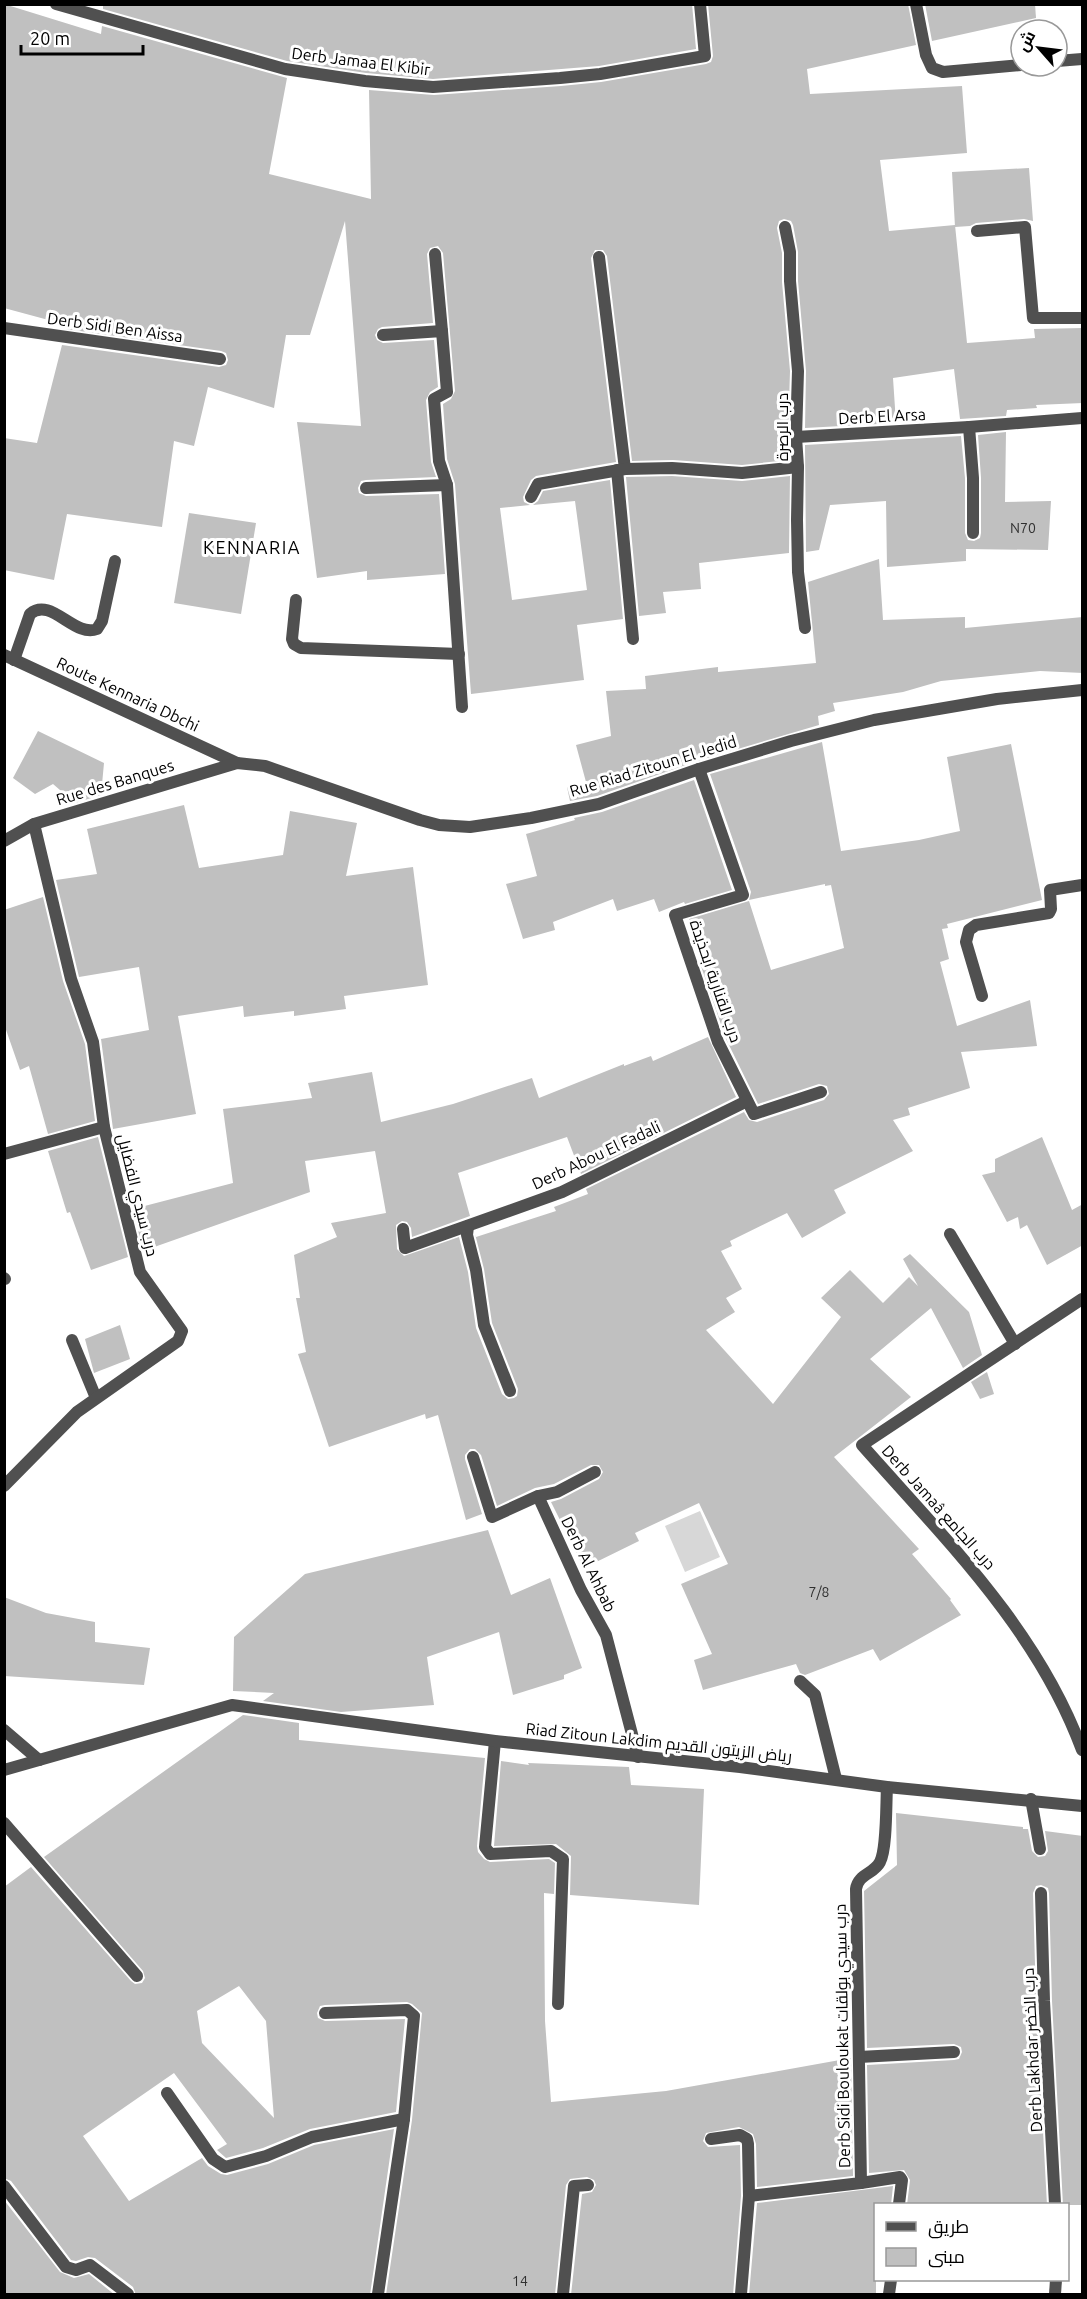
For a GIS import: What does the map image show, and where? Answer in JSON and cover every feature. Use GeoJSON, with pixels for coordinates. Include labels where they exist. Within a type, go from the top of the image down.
{"type":"FeatureCollection","features":[{"type":"Feature","properties":{"kind":"street","name":"Derb Jamaa El Kibir"},"geometry":{"type":"LineString","coordinates":[[56,4],[285,69],[433,87],[600,74],[705,56],[700,4]]}},
{"type":"Feature","properties":{"kind":"street"},"geometry":{"type":"LineString","coordinates":[[916,4],[926,56],[932,68],[943,72],[1009,66]]}},
{"type":"Feature","properties":{"kind":"street","name":"درب الرصرة"},"geometry":{"type":"LineString","coordinates":[[785,227],[790,252],[790,281],[798,370],[796,437],[798,572],[805,628]]}},
{"type":"Feature","properties":{"kind":"street"},"geometry":{"type":"LineString","coordinates":[[976,231],[1025,227],[1033,318],[1083,318]]}},
{"type":"Feature","properties":{"kind":"street"},"geometry":{"type":"LineString","coordinates":[[435,254],[447,392],[435,399],[439,461],[454,506],[462,707]]}},
{"type":"Feature","properties":{"kind":"street"},"geometry":{"type":"LineString","coordinates":[[598,257],[621,470],[633,639]]}},
{"type":"Feature","properties":{"kind":"street","name":"Derb Sidi Ben Aissa"},"geometry":{"type":"LineString","coordinates":[[4,328],[220,359]]}},
{"type":"Feature","properties":{"kind":"street"},"geometry":{"type":"LineString","coordinates":[[383,335],[442,331]]}},
{"type":"Feature","properties":{"kind":"street","name":"Derb El Arsa"},"geometry":{"type":"LineString","coordinates":[[796,437],[1083,418]]}},
{"type":"Feature","properties":{"kind":"street"},"geometry":{"type":"LineString","coordinates":[[969,427],[973,478],[973,533]]}},
{"type":"Feature","properties":{"kind":"street"},"geometry":{"type":"LineString","coordinates":[[531,497],[538,484],[621,470],[672,468],[742,473],[798,467]]}},
{"type":"Feature","properties":{"kind":"street"},"geometry":{"type":"LineString","coordinates":[[366,488],[447,485]]}},
{"type":"Feature","properties":{"kind":"street"},"geometry":{"type":"LineString","coordinates":[[9,657],[34,610],[45,610],[87,631],[97,629],[102,621],[115,561]]}},
{"type":"Feature","properties":{"kind":"street"},"geometry":{"type":"LineString","coordinates":[[296,600],[292,639],[294,644],[301,648],[459,654]]}},
{"type":"Feature","properties":{"kind":"street","name":"Route Kennaria Dbchi"},"geometry":{"type":"LineString","coordinates":[[9,657],[237,763]]}},
{"type":"Feature","properties":{"kind":"street","name":"Rue Riad Zitoun El Jedid"},"geometry":{"type":"LineString","coordinates":[[237,763],[265,766],[420,820],[439,825],[470,827],[531,818],[599,804],[699,769],[791,741],[874,720],[997,699],[1083,690]]}},
{"type":"Feature","properties":{"kind":"street","name":"Rue des Banques"},"geometry":{"type":"LineString","coordinates":[[4,841],[34,824],[237,763]]}},
{"type":"Feature","properties":{"kind":"street","name":"درب القنارية ابحذيدة"},"geometry":{"type":"LineString","coordinates":[[699,769],[743,895],[675,915],[718,1042],[747,1101]]}},
{"type":"Feature","properties":{"kind":"street","name":"درب سيدي الفضايل"},"geometry":{"type":"LineString","coordinates":[[4,1486],[50,1438],[96,1398],[178,1341],[182,1331],[140,1272],[104,1127],[93,1042],[71,979],[34,824]]}},
{"type":"Feature","properties":{"kind":"street"},"geometry":{"type":"LineString","coordinates":[[982,996],[966,942],[966,933],[976,925],[1049,913],[1050,890],[1083,885]]}},
{"type":"Feature","properties":{"kind":"street"},"geometry":{"type":"LineString","coordinates":[[747,1101],[754,1113],[821,1092]]}},
{"type":"Feature","properties":{"kind":"street","name":"Derb Abou El Fadali"},"geometry":{"type":"LineString","coordinates":[[403,1228],[405,1248],[562,1192],[747,1101]]}},
{"type":"Feature","properties":{"kind":"street"},"geometry":{"type":"LineString","coordinates":[[4,1154],[104,1127]]}},
{"type":"Feature","properties":{"kind":"street"},"geometry":{"type":"LineString","coordinates":[[468,1226],[467,1235],[476,1270],[484,1325],[510,1390]]}},
{"type":"Feature","properties":{"kind":"street"},"geometry":{"type":"LineString","coordinates":[[950,1234],[1015,1344]]}},
{"type":"Feature","properties":{"kind":"street","name":"Derb Jamaâ درب الجامع"},"geometry":{"type":"LineString","coordinates":[[1083,1299],[862,1445],[984,1583],[1016,1624],[1071,1718],[1083,1750]]}},
{"type":"Feature","properties":{"kind":"street"},"geometry":{"type":"LineString","coordinates":[[72,1340],[96,1398]]}},
{"type":"Feature","properties":{"kind":"street"},"geometry":{"type":"LineString","coordinates":[[473,1457],[492,1517],[538,1496],[557,1492],[595,1472]]}},
{"type":"Feature","properties":{"kind":"street","name":"Derb Al Ahbab"},"geometry":{"type":"LineString","coordinates":[[538,1496],[581,1590],[606,1635],[638,1756]]}},
{"type":"Feature","properties":{"kind":"street"},"geometry":{"type":"LineString","coordinates":[[800,1681],[815,1695],[836,1779]]}},
{"type":"Feature","properties":{"kind":"street","name":"Riad Zitoun Lakdim رياض الزيتون القديم"},"geometry":{"type":"LineString","coordinates":[[39,1760],[232,1705],[495,1741],[836,1779],[887,1787],[1031,1799],[1083,1806]]}},
{"type":"Feature","properties":{"kind":"street"},"geometry":{"type":"LineString","coordinates":[[4,1731],[39,1760]]}},
{"type":"Feature","properties":{"kind":"street"},"geometry":{"type":"LineString","coordinates":[[495,1741],[485,1847],[490,1854],[551,1851],[563,1859],[558,2004]]}},
{"type":"Feature","properties":{"kind":"street"},"geometry":{"type":"LineString","coordinates":[[4,1770],[39,1760]]}},
{"type":"Feature","properties":{"kind":"street","name":"Derb Sidi Bouloukat درب سيدي بولقات"},"geometry":{"type":"LineString","coordinates":[[748,2196],[861,2183],[856,1889],[860,1878],[877,1867],[883,1856],[887,1787]]}},
{"type":"Feature","properties":{"kind":"street"},"geometry":{"type":"LineString","coordinates":[[1031,1799],[1040,1849]]}},
{"type":"Feature","properties":{"kind":"street"},"geometry":{"type":"LineString","coordinates":[[4,1822],[137,1976]]}},
{"type":"Feature","properties":{"kind":"street","name":"Derb Lakhdar درب الخضر"},"geometry":{"type":"LineString","coordinates":[[1041,1893],[1044,2001],[1055,2203]]}},
{"type":"Feature","properties":{"kind":"street"},"geometry":{"type":"LineString","coordinates":[[325,2013],[407,2010],[414,2016],[404,2119],[378,2295]]}},
{"type":"Feature","properties":{"kind":"street"},"geometry":{"type":"LineString","coordinates":[[859,2057],[954,2052]]}},
{"type":"Feature","properties":{"kind":"street"},"geometry":{"type":"LineString","coordinates":[[167,2093],[213,2159],[225,2168],[266,2156],[312,2137],[404,2119]]}},
{"type":"Feature","properties":{"kind":"street"},"geometry":{"type":"LineString","coordinates":[[711,2139],[740,2135],[747,2139],[748,2196],[741,2295]]}},
{"type":"Feature","properties":{"kind":"street"},"geometry":{"type":"LineString","coordinates":[[861,2183],[900,2177],[902,2180],[899,2203]]}},
{"type":"Feature","properties":{"kind":"street"},"geometry":{"type":"LineString","coordinates":[[563,2295],[574,2186],[588,2185]]}},
{"type":"Feature","properties":{"kind":"street"},"geometry":{"type":"LineString","coordinates":[[4,2186],[66,2267],[76,2270],[90,2265],[128,2295]]}},
{"type":"Feature","properties":{"kind":"shaded area"},"geometry":{"type":"Polygon","coordinates":[[[700,1511],[720,1557],[685,1572],[665,1526],[700,1511]]]}},
{"type":"Feature","properties":{"kind":"building"},"geometry":{"type":"Polygon","coordinates":[[[4,4],[101,34],[102,26],[287,78],[269,174],[371,199],[369,90],[434,95],[561,86],[601,82],[706,64],[711,62],[713,56],[708,4],[908,4],[916,45],[807,69],[810,94],[962,86],[967,153],[880,160],[889,231],[955,225],[967,343],[1035,338],[1034,329],[1083,328],[1083,403],[1036,405],[1037,408],[1007,410],[1006,416],[960,419],[954,369],[893,378],[896,423],[805,428],[806,371],[798,281],[798,252],[793,225],[791,221],[784,219],[779,221],[777,228],[782,253],[782,282],[790,371],[789,460],[742,465],[673,460],[632,461],[607,256],[603,250],[595,250],[591,258],[616,462],[536,476],[531,480],[523,497],[524,502],[530,505],[500,508],[512,600],[587,590],[575,501],[533,505],[543,491],[610,480],[623,619],[577,625],[584,680],[471,694],[455,484],[447,459],[443,404],[451,399],[455,391],[443,253],[438,246],[430,248],[427,254],[433,323],[382,327],[375,335],[377,340],[383,343],[434,340],[438,387],[430,392],[426,400],[431,462],[436,477],[366,480],[361,481],[358,488],[359,493],[366,496],[439,494],[445,574],[367,580],[367,571],[317,578],[297,422],[361,426],[345,221],[310,335],[286,335],[274,408],[208,387],[194,446],[174,441],[162,527],[67,514],[54,580],[4,570],[4,438],[37,443],[62,345],[219,367],[226,365],[228,360],[226,353],[221,351],[66,329],[67,325],[4,308],[4,4]]]}},
{"type":"Feature","properties":{"kind":"building"},"geometry":{"type":"Polygon","coordinates":[[[103,4],[692,4],[696,49],[599,66],[433,79],[366,73],[287,61],[103,9],[103,4]]]}},
{"type":"Feature","properties":{"kind":"building"},"geometry":{"type":"Polygon","coordinates":[[[925,4],[1035,4],[1036,18],[1009,18],[1009,24],[932,41],[925,4]]]}},
{"type":"Feature","properties":{"kind":"building"},"geometry":{"type":"Polygon","coordinates":[[[1029,168],[1033,221],[1024,219],[955,227],[952,172],[1029,168]]]}},
{"type":"Feature","properties":{"kind":"building"},"geometry":{"type":"Polygon","coordinates":[[[1006,432],[1005,502],[1051,501],[1048,550],[966,549],[966,561],[887,567],[886,501],[830,505],[819,550],[806,552],[805,445],[961,436],[965,478],[965,533],[968,540],[974,541],[980,538],[981,533],[978,435],[1006,432]]]}},
{"type":"Feature","properties":{"kind":"building"},"geometry":{"type":"Polygon","coordinates":[[[672,476],[742,481],[790,476],[789,553],[699,563],[701,589],[663,592],[666,613],[639,616],[626,477],[672,476]]]}},
{"type":"Feature","properties":{"kind":"building"},"geometry":{"type":"Polygon","coordinates":[[[189,513],[256,523],[241,614],[174,603],[189,513]]]}},
{"type":"Feature","properties":{"kind":"building"},"geometry":{"type":"Polygon","coordinates":[[[879,559],[883,620],[965,617],[965,628],[1083,617],[1083,673],[1040,671],[941,681],[903,692],[833,703],[835,711],[818,716],[819,725],[697,761],[597,796],[570,801],[567,787],[586,782],[576,745],[611,736],[606,691],[646,689],[645,676],[718,667],[718,672],[816,663],[808,582],[879,559]]]}},
{"type":"Feature","properties":{"kind":"building"},"geometry":{"type":"Polygon","coordinates":[[[38,731],[104,763],[101,795],[75,803],[53,784],[35,794],[13,778],[38,731]]]}},
{"type":"Feature","properties":{"kind":"building"},"geometry":{"type":"Polygon","coordinates":[[[822,742],[841,851],[919,840],[960,831],[947,757],[1011,744],[1042,900],[947,924],[948,928],[942,929],[949,959],[940,962],[957,1026],[1030,1000],[1037,1046],[961,1052],[970,1088],[908,1108],[910,1115],[893,1120],[913,1151],[834,1190],[846,1213],[802,1238],[787,1213],[730,1241],[732,1246],[721,1251],[742,1289],[726,1298],[735,1312],[706,1330],[773,1404],[841,1317],[821,1298],[850,1270],[883,1303],[909,1277],[918,1286],[903,1259],[910,1254],[969,1312],[982,1355],[963,1368],[931,1308],[870,1359],[911,1397],[834,1457],[919,1549],[912,1554],[951,1599],[961,1615],[880,1661],[873,1649],[805,1675],[800,1673],[796,1664],[703,1690],[694,1660],[712,1654],[681,1584],[728,1564],[699,1503],[635,1533],[639,1541],[584,1568],[551,1502],[599,1479],[603,1472],[599,1465],[591,1465],[554,1484],[535,1488],[497,1506],[481,1455],[475,1449],[470,1449],[465,1459],[482,1514],[466,1520],[438,1415],[426,1419],[425,1414],[329,1447],[298,1354],[306,1352],[296,1298],[300,1298],[294,1255],[337,1237],[331,1223],[386,1213],[375,1151],[305,1161],[310,1192],[143,1251],[133,1209],[233,1183],[223,1109],[312,1098],[308,1083],[372,1072],[381,1122],[453,1104],[532,1078],[539,1098],[624,1064],[624,1066],[651,1056],[653,1061],[708,1037],[736,1097],[581,1174],[567,1137],[458,1173],[470,1216],[412,1237],[411,1228],[407,1222],[402,1221],[396,1225],[397,1249],[404,1256],[459,1237],[468,1272],[476,1328],[502,1394],[508,1399],[517,1396],[518,1389],[492,1323],[484,1269],[475,1234],[476,1237],[556,1211],[554,1207],[588,1194],[586,1189],[744,1112],[749,1120],[757,1122],[824,1100],[829,1094],[827,1086],[819,1084],[758,1104],[726,1039],[702,969],[689,919],[749,901],[771,970],[844,948],[831,885],[825,886],[825,884],[749,900],[751,892],[710,774],[822,742]]]}},
{"type":"Feature","properties":{"kind":"building"},"geometry":{"type":"Polygon","coordinates":[[[694,780],[732,890],[685,904],[684,902],[659,912],[654,899],[617,911],[613,899],[553,922],[555,930],[523,939],[506,884],[537,876],[526,834],[575,820],[574,818],[602,812],[694,780]]]}},
{"type":"Feature","properties":{"kind":"building"},"geometry":{"type":"Polygon","coordinates":[[[184,805],[199,868],[283,855],[290,811],[357,823],[346,876],[413,867],[428,985],[344,996],[346,1009],[294,1016],[294,1011],[244,1017],[243,1006],[178,1016],[196,1114],[113,1129],[101,1039],[149,1030],[139,967],[79,977],[56,880],[97,874],[87,829],[184,805]]]}},
{"type":"Feature","properties":{"kind":"building"},"geometry":{"type":"Polygon","coordinates":[[[43,897],[63,981],[85,1044],[95,1121],[48,1134],[29,1066],[20,1070],[4,1024],[4,910],[43,897]]]}},
{"type":"Feature","properties":{"kind":"building"},"geometry":{"type":"Polygon","coordinates":[[[98,1137],[128,1257],[91,1270],[70,1212],[67,1213],[48,1151],[98,1137]]]}},
{"type":"Feature","properties":{"kind":"building"},"geometry":{"type":"Polygon","coordinates":[[[1042,1137],[1072,1210],[1083,1204],[1083,1245],[1047,1265],[1027,1225],[1020,1229],[1018,1217],[1007,1222],[982,1175],[995,1172],[995,1159],[1042,1137]]]}},
{"type":"Feature","properties":{"kind":"building"},"geometry":{"type":"Polygon","coordinates":[[[120,1325],[130,1359],[94,1373],[85,1339],[120,1325]]]}},
{"type":"Feature","properties":{"kind":"building"},"geometry":{"type":"Polygon","coordinates":[[[987,1372],[994,1394],[980,1399],[971,1382],[987,1372]]]}},
{"type":"Feature","properties":{"kind":"building"},"geometry":{"type":"Polygon","coordinates":[[[488,1530],[511,1595],[550,1578],[582,1668],[564,1675],[564,1679],[513,1695],[499,1632],[427,1657],[434,1705],[341,1712],[263,1701],[274,1693],[233,1691],[234,1637],[305,1574],[488,1530]]]}},
{"type":"Feature","properties":{"kind":"building"},"geometry":{"type":"Polygon","coordinates":[[[4,1597],[46,1613],[95,1622],[95,1642],[150,1648],[144,1685],[4,1676],[4,1597]]]}},
{"type":"Feature","properties":{"kind":"building"},"geometry":{"type":"Polygon","coordinates":[[[243,1715],[299,1723],[299,1740],[485,1758],[478,1852],[490,1862],[549,1859],[555,1863],[554,1894],[544,1893],[545,2021],[551,2102],[666,2091],[851,2058],[853,2176],[757,2187],[756,2144],[753,2134],[739,2127],[706,2133],[703,2141],[708,2147],[740,2145],[741,2196],[733,2295],[571,2295],[582,2194],[592,2192],[596,2185],[594,2180],[587,2177],[570,2179],[566,2185],[555,2295],[386,2295],[412,2120],[422,2013],[407,2002],[325,2005],[320,2006],[317,2013],[318,2018],[325,2021],[405,2019],[396,2112],[310,2129],[263,2148],[226,2158],[217,2150],[227,2144],[174,2073],[83,2136],[129,2201],[202,2158],[208,2166],[227,2175],[268,2164],[314,2145],[394,2129],[370,2295],[136,2295],[133,2287],[95,2258],[71,2260],[11,2181],[4,2178],[4,1887],[31,1867],[131,1981],[135,1984],[142,1983],[145,1978],[143,1971],[44,1857],[243,1715]],[[239,1986],[197,2011],[202,2043],[274,2118],[266,2021],[239,1986]]]}},
{"type":"Feature","properties":{"kind":"building"},"geometry":{"type":"Polygon","coordinates":[[[501,1761],[529,1765],[528,1763],[629,1767],[631,1785],[704,1789],[699,1905],[570,1895],[571,1856],[556,1844],[494,1846],[501,1761]]]}},
{"type":"Feature","properties":{"kind":"building"},"geometry":{"type":"Polygon","coordinates":[[[896,1813],[1023,1827],[1023,1829],[1028,1829],[1032,1851],[1038,1857],[1045,1856],[1048,1851],[1045,1831],[1083,1836],[1083,2205],[1063,2203],[1052,2001],[1049,1893],[1048,1888],[1041,1885],[1036,1886],[1033,1893],[1036,2001],[1047,2203],[907,2203],[910,2180],[904,2170],[869,2173],[867,2065],[954,2060],[959,2059],[962,2052],[961,2047],[954,2044],[867,2048],[864,1891],[897,1865],[896,1813]]]}},
{"type":"Feature","properties":{"kind":"building"},"geometry":{"type":"Polygon","coordinates":[[[893,2186],[891,2203],[874,2203],[876,2295],[749,2295],[757,2203],[893,2186]]]}},
{"type":"Feature","properties":{"kind":"building"},"geometry":{"type":"Polygon","coordinates":[[[4,2200],[60,2272],[74,2278],[89,2274],[115,2295],[4,2295],[4,2200]]]}},
{"type":"Feature","properties":{"kind":"district","name":"KENNARIA"},"geometry":{"type":"Point","coordinates":[252,547]}}]}
